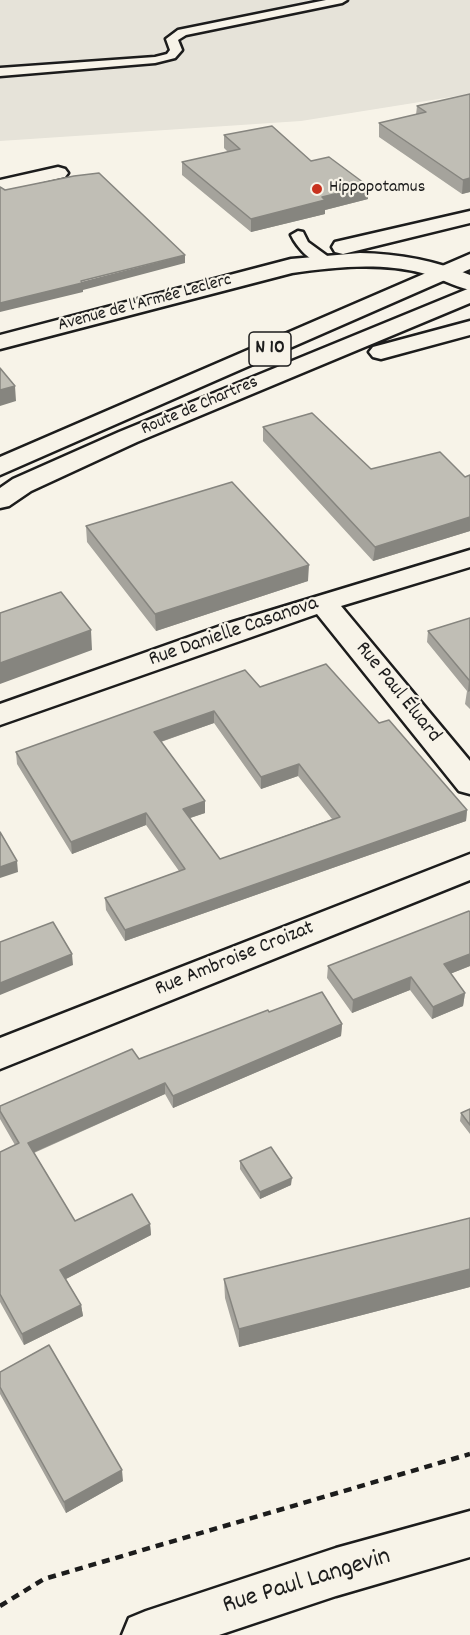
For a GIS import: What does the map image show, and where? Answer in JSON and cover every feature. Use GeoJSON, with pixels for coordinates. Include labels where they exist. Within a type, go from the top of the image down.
{"type":"FeatureCollection","features":[{"type":"Feature","properties":{"kind":"street"},"geometry":{"type":"LineString","coordinates":[[0,186],[58,173]]}},
{"type":"Feature","properties":{"kind":"street","name":"Avenue de l'Armée Leclerc"},"geometry":{"type":"LineString","coordinates":[[0,342],[470,217]]}},
{"type":"Feature","properties":{"kind":"street"},"geometry":{"type":"LineString","coordinates":[[470,223],[443,255],[470,283]]}},
{"type":"Feature","properties":{"kind":"street","name":"Avenue de l'Armée Leclerc"},"geometry":{"type":"LineString","coordinates":[[320,258],[379,258],[411,263],[443,255]]}},
{"type":"Feature","properties":{"kind":"street","name":"Route de Chartres"},"geometry":{"type":"LineString","coordinates":[[0,467],[443,255],[470,261]]}},
{"type":"Feature","properties":{"kind":"street","name":"Route de Chartres"},"geometry":{"type":"LineString","coordinates":[[0,500],[22,485],[128,437],[470,295]]}},
{"type":"Feature","properties":{"kind":"street"},"geometry":{"type":"LineString","coordinates":[[128,437],[170,435],[325,371],[405,344],[470,328]]}},
{"type":"Feature","properties":{"kind":"street","name":"Rue Danielle Casanova"},"geometry":{"type":"LineString","coordinates":[[0,715],[323,603],[470,558]]}},
{"type":"Feature","properties":{"kind":"street","name":"Rue Paul Éluard"},"geometry":{"type":"LineString","coordinates":[[323,603],[470,783]]}},
{"type":"Feature","properties":{"kind":"street","name":"Rue Ambroise Croizat"},"geometry":{"type":"LineString","coordinates":[[0,1054],[470,866]]}},
{"type":"Feature","properties":{"kind":"street","name":"Rue Paul Langevin"},"geometry":{"type":"LineString","coordinates":[[146,1635],[336,1572],[470,1534]]}},
{"type":"Feature","properties":{"kind":"lane"},"geometry":{"type":"LineString","coordinates":[[0,72],[166,58],[176,50],[172,39],[182,32],[342,0]]}},
{"type":"Feature","properties":{"kind":"lane"},"geometry":{"type":"LineString","coordinates":[[298,235],[302,244],[320,258]]}},
{"type":"Feature","properties":{"kind":"path"},"geometry":{"type":"LineString","coordinates":[[0,1606],[44,1579],[470,1454]]}},
{"type":"Feature","properties":{"kind":"shaded area"},"geometry":{"type":"Polygon","coordinates":[[[0,0],[470,0],[470,94],[301,121],[0,141],[0,0]]]}},
{"type":"Feature","properties":{"kind":"building"},"geometry":{"type":"Polygon","coordinates":[[[470,94],[470,178],[463,180],[379,123],[426,112],[417,106],[470,94]]]}},
{"type":"Feature","properties":{"kind":"building"},"geometry":{"type":"Polygon","coordinates":[[[272,126],[311,161],[329,157],[368,186],[322,197],[325,200],[251,219],[182,162],[240,149],[224,135],[272,126]]]}},
{"type":"Feature","properties":{"kind":"building"},"geometry":{"type":"Polygon","coordinates":[[[99,173],[185,255],[0,303],[0,187],[5,190],[99,173]]]}},
{"type":"Feature","properties":{"kind":"building"},"geometry":{"type":"Polygon","coordinates":[[[0,368],[15,386],[0,390],[0,368]]]}},
{"type":"Feature","properties":{"kind":"building"},"geometry":{"type":"Polygon","coordinates":[[[312,413],[371,469],[440,452],[465,477],[470,475],[470,517],[375,547],[263,427],[312,413]]]}},
{"type":"Feature","properties":{"kind":"building"},"geometry":{"type":"Polygon","coordinates":[[[232,482],[309,565],[155,614],[86,526],[232,482]]]}},
{"type":"Feature","properties":{"kind":"building"},"geometry":{"type":"Polygon","coordinates":[[[61,592],[91,630],[0,663],[0,613],[61,592]]]}},
{"type":"Feature","properties":{"kind":"building"},"geometry":{"type":"Polygon","coordinates":[[[470,618],[470,680],[469,680],[428,631],[470,618]]]}},
{"type":"Feature","properties":{"kind":"building"},"geometry":{"type":"Polygon","coordinates":[[[326,664],[379,723],[389,720],[467,810],[125,930],[105,898],[185,869],[146,813],[71,842],[16,752],[245,670],[260,687],[326,664]],[[214,711],[154,732],[205,801],[183,809],[220,859],[340,817],[299,764],[261,777],[214,711]]]}},
{"type":"Feature","properties":{"kind":"building"},"geometry":{"type":"Polygon","coordinates":[[[0,832],[17,861],[0,867],[0,832]]]}},
{"type":"Feature","properties":{"kind":"building"},"geometry":{"type":"Polygon","coordinates":[[[469,911],[470,954],[444,964],[465,993],[433,1007],[411,977],[353,1000],[328,966],[469,911]]]}},
{"type":"Feature","properties":{"kind":"building"},"geometry":{"type":"Polygon","coordinates":[[[53,922],[72,954],[0,983],[0,942],[53,922]]]}},
{"type":"Feature","properties":{"kind":"building"},"geometry":{"type":"Polygon","coordinates":[[[322,992],[342,1024],[173,1096],[165,1083],[28,1143],[75,1221],[132,1194],[150,1224],[60,1270],[81,1305],[22,1334],[0,1294],[0,1152],[19,1143],[0,1111],[0,1106],[132,1049],[139,1059],[322,992]]]}},
{"type":"Feature","properties":{"kind":"building"},"geometry":{"type":"Polygon","coordinates":[[[470,1109],[470,1125],[461,1113],[470,1109]]]}},
{"type":"Feature","properties":{"kind":"building"},"geometry":{"type":"Polygon","coordinates":[[[271,1147],[292,1178],[260,1192],[240,1161],[271,1147]]]}},
{"type":"Feature","properties":{"kind":"building"},"geometry":{"type":"Polygon","coordinates":[[[470,1218],[470,1269],[239,1329],[224,1279],[470,1218]]]}},
{"type":"Feature","properties":{"kind":"building"},"geometry":{"type":"Polygon","coordinates":[[[49,1345],[122,1470],[64,1502],[0,1387],[0,1372],[49,1345]]]}},
{"type":"Feature","properties":{"kind":"place","name":"Hippopotamus"},"geometry":{"type":"Point","coordinates":[317,189]}}]}
